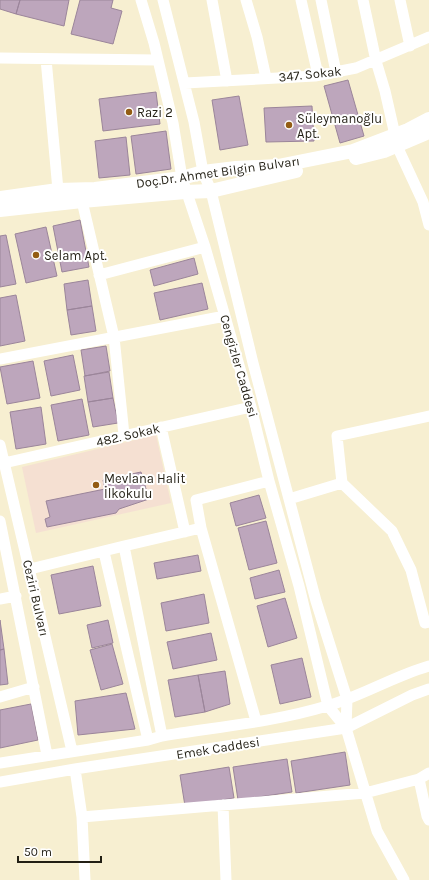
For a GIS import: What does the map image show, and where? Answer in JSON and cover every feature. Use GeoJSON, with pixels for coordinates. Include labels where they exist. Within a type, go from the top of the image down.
{"type":"FeatureCollection","features":[{"type":"Feature","properties":{"kind":"main road","name":"Doç.Dr. Ahmet Bilgin Bulvarı"},"geometry":{"type":"LineString","coordinates":[[0,210],[186,192],[211,192],[377,153],[408,130],[429,119]]}},
{"type":"Feature","properties":{"kind":"main road","name":"Doç.Dr. Ahmet Bilgin Bulvarı"},"geometry":{"type":"LineString","coordinates":[[0,198],[58,190],[95,189],[182,178],[203,172],[236,168],[278,166],[345,153],[429,132]]}},
{"type":"Feature","properties":{"kind":"street","name":"Cengizler Caddesi"},"geometry":{"type":"LineString","coordinates":[[141,0],[173,123],[182,178],[226,316],[251,407],[269,481],[299,586],[328,706],[346,728]]}},
{"type":"Feature","properties":{"kind":"street","name":"Cengizler Caddesi"},"geometry":{"type":"LineString","coordinates":[[163,0],[185,83],[203,172],[211,192],[253,364],[316,601],[347,699],[346,728],[377,831],[404,880]]}},
{"type":"Feature","properties":{"kind":"street"},"geometry":{"type":"LineString","coordinates":[[212,0],[227,81]]}},
{"type":"Feature","properties":{"kind":"street"},"geometry":{"type":"LineString","coordinates":[[246,0],[257,37],[266,78]]}},
{"type":"Feature","properties":{"kind":"street"},"geometry":{"type":"LineString","coordinates":[[301,0],[318,75]]}},
{"type":"Feature","properties":{"kind":"street"},"geometry":{"type":"LineString","coordinates":[[321,0],[336,72]]}},
{"type":"Feature","properties":{"kind":"street"},"geometry":{"type":"LineString","coordinates":[[363,0],[376,61],[385,91],[396,140],[423,202],[429,222]]}},
{"type":"Feature","properties":{"kind":"street"},"geometry":{"type":"LineString","coordinates":[[400,0],[410,46]]}},
{"type":"Feature","properties":{"kind":"street","name":"347. Sokak"},"geometry":{"type":"LineString","coordinates":[[185,83],[318,75],[336,72],[356,68],[376,61],[429,37]]}},
{"type":"Feature","properties":{"kind":"street"},"geometry":{"type":"LineString","coordinates":[[0,58],[157,60]]}},
{"type":"Feature","properties":{"kind":"street"},"geometry":{"type":"LineString","coordinates":[[46,59],[58,190]]}},
{"type":"Feature","properties":{"kind":"street"},"geometry":{"type":"LineString","coordinates":[[82,201],[114,337],[124,436]]}},
{"type":"Feature","properties":{"kind":"street"},"geometry":{"type":"LineString","coordinates":[[99,275],[205,247]]}},
{"type":"Feature","properties":{"kind":"street"},"geometry":{"type":"LineString","coordinates":[[0,359],[226,316]]}},
{"type":"Feature","properties":{"kind":"street","name":"482. Sokak"},"geometry":{"type":"LineString","coordinates":[[4,463],[251,407]]}},
{"type":"Feature","properties":{"kind":"street"},"geometry":{"type":"LineString","coordinates":[[429,416],[337,436],[342,483],[392,531],[411,570],[425,624],[429,622]]}},
{"type":"Feature","properties":{"kind":"street"},"geometry":{"type":"LineString","coordinates":[[161,427],[185,532]]}},
{"type":"Feature","properties":{"kind":"street","name":"Ceziri Bulvarı"},"geometry":{"type":"LineString","coordinates":[[0,445],[72,751]]}},
{"type":"Feature","properties":{"kind":"street"},"geometry":{"type":"LineString","coordinates":[[256,721],[201,528],[196,500],[269,481]]}},
{"type":"Feature","properties":{"kind":"street"},"geometry":{"type":"LineString","coordinates":[[289,499],[342,483]]}},
{"type":"Feature","properties":{"kind":"street","name":"Ceziri Bulvarı"},"geometry":{"type":"LineString","coordinates":[[0,521],[47,755]]}},
{"type":"Feature","properties":{"kind":"street"},"geometry":{"type":"LineString","coordinates":[[30,569],[201,528]]}},
{"type":"Feature","properties":{"kind":"street"},"geometry":{"type":"LineString","coordinates":[[2,536],[21,534]]}},
{"type":"Feature","properties":{"kind":"street"},"geometry":{"type":"LineString","coordinates":[[124,546],[162,736]]}},
{"type":"Feature","properties":{"kind":"street"},"geometry":{"type":"LineString","coordinates":[[104,552],[148,740]]}},
{"type":"Feature","properties":{"kind":"street"},"geometry":{"type":"LineString","coordinates":[[0,599],[16,596]]}},
{"type":"Feature","properties":{"kind":"street","name":"Emek Caddesi"},"geometry":{"type":"LineString","coordinates":[[0,763],[300,714],[347,699],[410,672],[429,666]]}},
{"type":"Feature","properties":{"kind":"street"},"geometry":{"type":"LineString","coordinates":[[0,697],[34,687]]}},
{"type":"Feature","properties":{"kind":"street","name":"Emek Caddesi"},"geometry":{"type":"LineString","coordinates":[[0,782],[75,768],[346,728],[412,694],[429,689]]}},
{"type":"Feature","properties":{"kind":"street"},"geometry":{"type":"LineString","coordinates":[[75,768],[82,817],[84,880]]}},
{"type":"Feature","properties":{"kind":"street"},"geometry":{"type":"LineString","coordinates":[[82,817],[366,793],[424,776],[427,816],[429,820]]}},
{"type":"Feature","properties":{"kind":"street"},"geometry":{"type":"LineString","coordinates":[[223,805],[226,880]]}},
{"type":"Feature","properties":{"kind":"shaded area","name":"Mevlana Halit İlkokulu"},"geometry":{"type":"Polygon","coordinates":[[[156,435],[171,503],[36,533],[22,467],[156,435]]]}},
{"type":"Feature","properties":{"kind":"building"},"geometry":{"type":"Polygon","coordinates":[[[0,0],[20,0],[16,14],[0,9],[0,0]]]}},
{"type":"Feature","properties":{"kind":"building"},"geometry":{"type":"Polygon","coordinates":[[[20,0],[69,0],[64,26],[16,14],[20,0]]]}},
{"type":"Feature","properties":{"kind":"building"},"geometry":{"type":"Polygon","coordinates":[[[80,0],[113,0],[111,8],[122,11],[113,44],[71,34],[80,0]]]}},
{"type":"Feature","properties":{"kind":"building"},"geometry":{"type":"Polygon","coordinates":[[[348,80],[364,136],[340,143],[324,86],[348,80]]]}},
{"type":"Feature","properties":{"kind":"building","name":"Razi 2"},"geometry":{"type":"Polygon","coordinates":[[[156,92],[160,124],[103,131],[99,99],[156,92]]]}},
{"type":"Feature","properties":{"kind":"building"},"geometry":{"type":"Polygon","coordinates":[[[239,96],[248,145],[220,150],[212,100],[239,96]]]}},
{"type":"Feature","properties":{"kind":"building","name":"Süleymanoğlu Apt."},"geometry":{"type":"Polygon","coordinates":[[[312,106],[314,141],[266,142],[264,108],[312,106]]]}},
{"type":"Feature","properties":{"kind":"building"},"geometry":{"type":"Polygon","coordinates":[[[166,131],[171,169],[136,174],[131,136],[166,131]]]}},
{"type":"Feature","properties":{"kind":"building"},"geometry":{"type":"Polygon","coordinates":[[[126,137],[130,175],[99,178],[95,141],[126,137]]]}},
{"type":"Feature","properties":{"kind":"building"},"geometry":{"type":"Polygon","coordinates":[[[80,220],[89,267],[62,272],[53,226],[80,220]]]}},
{"type":"Feature","properties":{"kind":"building","name":"Selam Apt."},"geometry":{"type":"Polygon","coordinates":[[[46,227],[57,276],[26,283],[15,234],[46,227]]]}},
{"type":"Feature","properties":{"kind":"building"},"geometry":{"type":"Polygon","coordinates":[[[6,235],[16,284],[0,287],[0,236],[6,235]]]}},
{"type":"Feature","properties":{"kind":"building"},"geometry":{"type":"Polygon","coordinates":[[[194,258],[198,274],[154,286],[150,270],[194,258]]]}},
{"type":"Feature","properties":{"kind":"building"},"geometry":{"type":"Polygon","coordinates":[[[88,280],[92,306],[67,310],[64,284],[88,280]]]}},
{"type":"Feature","properties":{"kind":"building"},"geometry":{"type":"Polygon","coordinates":[[[202,283],[208,309],[160,320],[154,293],[202,283]]]}},
{"type":"Feature","properties":{"kind":"building"},"geometry":{"type":"Polygon","coordinates":[[[16,295],[25,341],[0,346],[0,298],[16,295]]]}},
{"type":"Feature","properties":{"kind":"building"},"geometry":{"type":"Polygon","coordinates":[[[92,306],[96,331],[71,335],[67,310],[92,306]]]}},
{"type":"Feature","properties":{"kind":"building"},"geometry":{"type":"Polygon","coordinates":[[[106,346],[110,371],[85,376],[81,350],[106,346]]]}},
{"type":"Feature","properties":{"kind":"building"},"geometry":{"type":"Polygon","coordinates":[[[73,355],[80,390],[51,396],[44,361],[73,355]]]}},
{"type":"Feature","properties":{"kind":"building"},"geometry":{"type":"Polygon","coordinates":[[[33,361],[40,398],[7,404],[0,367],[33,361]]]}},
{"type":"Feature","properties":{"kind":"building"},"geometry":{"type":"Polygon","coordinates":[[[109,372],[113,398],[88,402],[84,376],[109,372]]]}},
{"type":"Feature","properties":{"kind":"building"},"geometry":{"type":"Polygon","coordinates":[[[113,398],[118,423],[93,427],[88,402],[113,398]]]}},
{"type":"Feature","properties":{"kind":"building"},"geometry":{"type":"Polygon","coordinates":[[[82,399],[89,435],[58,441],[51,405],[82,399]]]}},
{"type":"Feature","properties":{"kind":"building"},"geometry":{"type":"Polygon","coordinates":[[[41,407],[46,444],[16,449],[10,412],[41,407]]]}},
{"type":"Feature","properties":{"kind":"building"},"geometry":{"type":"Polygon","coordinates":[[[141,472],[149,499],[119,509],[116,513],[47,527],[45,519],[50,517],[46,501],[105,489],[103,480],[141,472]]]}},
{"type":"Feature","properties":{"kind":"building"},"geometry":{"type":"Polygon","coordinates":[[[259,495],[266,518],[236,526],[230,503],[259,495]]]}},
{"type":"Feature","properties":{"kind":"building"},"geometry":{"type":"Polygon","coordinates":[[[266,521],[277,563],[249,570],[238,528],[266,521]]]}},
{"type":"Feature","properties":{"kind":"building"},"geometry":{"type":"Polygon","coordinates":[[[198,555],[201,571],[157,579],[154,563],[198,555]]]}},
{"type":"Feature","properties":{"kind":"building"},"geometry":{"type":"Polygon","coordinates":[[[93,566],[101,606],[59,614],[51,575],[93,566]]]}},
{"type":"Feature","properties":{"kind":"building"},"geometry":{"type":"Polygon","coordinates":[[[279,570],[285,592],[255,599],[250,578],[279,570]]]}},
{"type":"Feature","properties":{"kind":"building"},"geometry":{"type":"Polygon","coordinates":[[[204,594],[209,623],[166,631],[161,603],[204,594]]]}},
{"type":"Feature","properties":{"kind":"building"},"geometry":{"type":"Polygon","coordinates":[[[285,598],[297,638],[268,647],[257,606],[285,598]]]}},
{"type":"Feature","properties":{"kind":"building"},"geometry":{"type":"Polygon","coordinates":[[[0,620],[4,649],[0,650],[0,620]]]}},
{"type":"Feature","properties":{"kind":"building"},"geometry":{"type":"Polygon","coordinates":[[[108,620],[113,643],[92,648],[87,625],[108,620]]]}},
{"type":"Feature","properties":{"kind":"building"},"geometry":{"type":"Polygon","coordinates":[[[211,633],[217,660],[173,669],[167,642],[211,633]]]}},
{"type":"Feature","properties":{"kind":"building"},"geometry":{"type":"Polygon","coordinates":[[[112,644],[123,684],[101,690],[90,650],[112,644]]]}},
{"type":"Feature","properties":{"kind":"building"},"geometry":{"type":"Polygon","coordinates":[[[4,649],[8,684],[0,685],[0,650],[4,649]]]}},
{"type":"Feature","properties":{"kind":"building"},"geometry":{"type":"Polygon","coordinates":[[[302,658],[311,697],[280,704],[271,665],[302,658]]]}},
{"type":"Feature","properties":{"kind":"building"},"geometry":{"type":"Polygon","coordinates":[[[225,671],[230,704],[205,712],[198,675],[225,671]]]}},
{"type":"Feature","properties":{"kind":"building"},"geometry":{"type":"Polygon","coordinates":[[[198,675],[205,712],[175,717],[168,680],[198,675]]]}},
{"type":"Feature","properties":{"kind":"building"},"geometry":{"type":"Polygon","coordinates":[[[126,693],[135,729],[78,735],[75,701],[126,693]]]}},
{"type":"Feature","properties":{"kind":"building"},"geometry":{"type":"Polygon","coordinates":[[[31,704],[38,740],[0,748],[0,710],[31,704]]]}},
{"type":"Feature","properties":{"kind":"building"},"geometry":{"type":"Polygon","coordinates":[[[345,752],[350,785],[296,793],[291,761],[345,752]]]}},
{"type":"Feature","properties":{"kind":"building"},"geometry":{"type":"Polygon","coordinates":[[[287,759],[292,792],[238,800],[233,767],[287,759]]]}},
{"type":"Feature","properties":{"kind":"building"},"geometry":{"type":"Polygon","coordinates":[[[229,767],[234,798],[185,806],[180,775],[229,767]]]}},
{"type":"Feature","properties":{"kind":"place","name":"Razi 2"},"geometry":{"type":"Point","coordinates":[129,112]}},
{"type":"Feature","properties":{"kind":"place","name":"Süleymanoğlu Apt."},"geometry":{"type":"Point","coordinates":[289,125]}},
{"type":"Feature","properties":{"kind":"place","name":"Selam Apt."},"geometry":{"type":"Point","coordinates":[36,255]}},
{"type":"Feature","properties":{"kind":"place","name":"Mevlana Halit İlkokulu"},"geometry":{"type":"Point","coordinates":[96,485]}}]}
